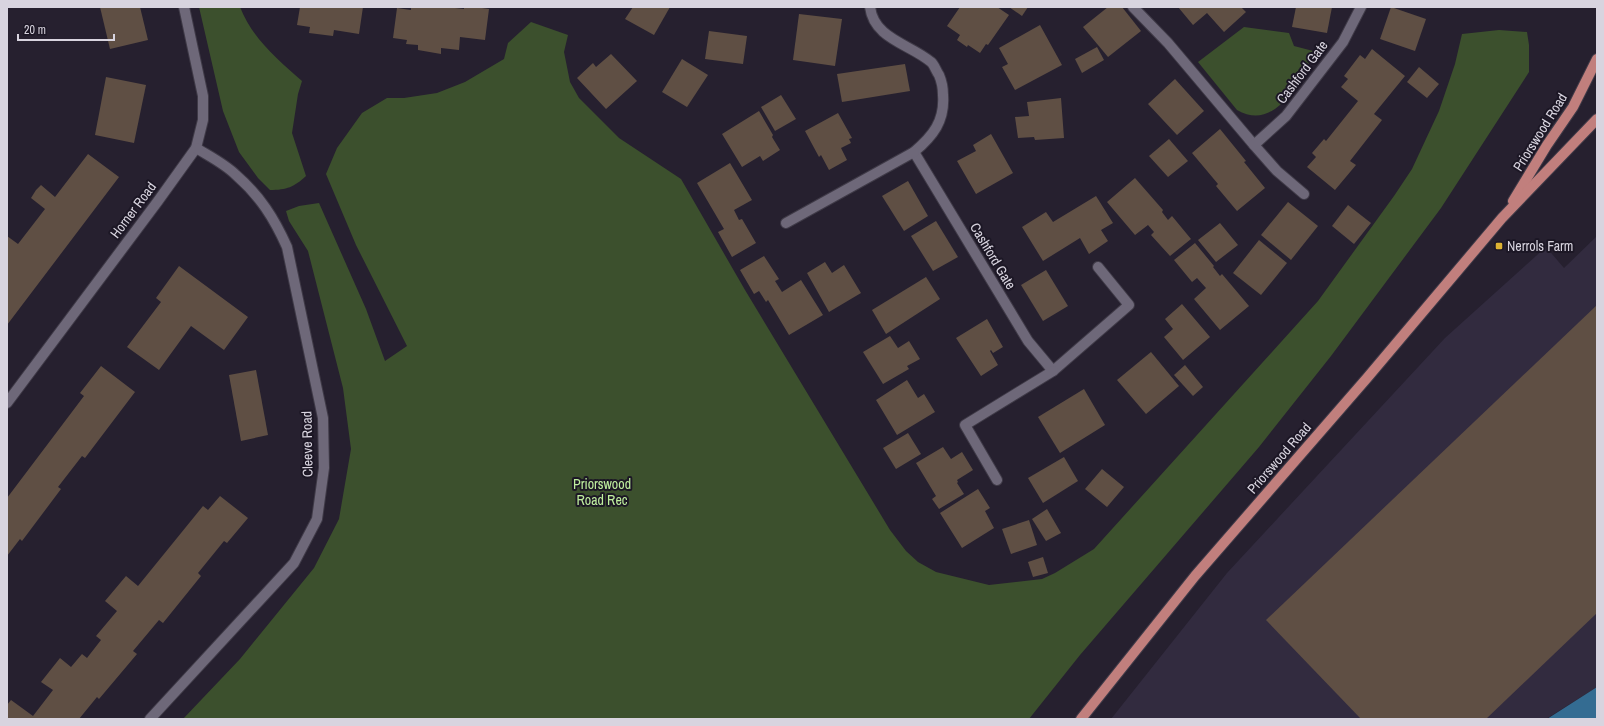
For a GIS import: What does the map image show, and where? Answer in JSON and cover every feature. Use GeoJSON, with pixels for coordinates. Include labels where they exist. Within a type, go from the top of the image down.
{"type":"FeatureCollection","features":[{"type":"Feature","properties":{"kind":"main road","name":"Priorswood Road"},"geometry":{"type":"LineString","coordinates":[[1502,218],[1547,145],[1573,107],[1597,59]]}},
{"type":"Feature","properties":{"kind":"main road","name":"Priorswood Road"},"geometry":{"type":"LineString","coordinates":[[1081,719],[1195,576],[1367,378],[1502,218],[1597,119]]}},
{"type":"Feature","properties":{"kind":"street","name":"Horner Road"},"geometry":{"type":"LineString","coordinates":[[7,403],[196,148],[204,120],[203,96],[184,7]]}},
{"type":"Feature","properties":{"kind":"street"},"geometry":{"type":"LineString","coordinates":[[786,223],[914,152],[927,141],[937,127],[944,107],[943,82],[932,62],[881,31],[871,14],[870,7]]}},
{"type":"Feature","properties":{"kind":"street"},"geometry":{"type":"LineString","coordinates":[[1133,7],[1168,44],[1277,171],[1304,194]]}},
{"type":"Feature","properties":{"kind":"street","name":"Cashford Gate"},"geometry":{"type":"LineString","coordinates":[[1254,145],[1286,116],[1342,42],[1361,7]]}},
{"type":"Feature","properties":{"kind":"street","name":"Cleeve Road"},"geometry":{"type":"LineString","coordinates":[[150,719],[294,563],[317,519],[324,468],[323,418],[314,369],[285,242],[267,208],[236,174],[196,148]]}},
{"type":"Feature","properties":{"kind":"street","name":"Cashford Gate"},"geometry":{"type":"LineString","coordinates":[[914,152],[1028,341],[1053,371]]}},
{"type":"Feature","properties":{"kind":"street"},"geometry":{"type":"LineString","coordinates":[[997,480],[965,425],[1053,371],[1128,305],[1098,267]]}},
{"type":"Feature","properties":{"kind":"shaded area"},"geometry":{"type":"Polygon","coordinates":[[[1597,236],[1597,687],[1546,719],[1111,719],[1227,573],[1445,338],[1546,247],[1564,268],[1597,236]]]}},
{"type":"Feature","properties":{"kind":"green space"},"geometry":{"type":"Polygon","coordinates":[[[199,7],[240,7],[251,29],[258,38],[302,81],[298,94],[292,133],[306,176],[298,183],[286,188],[270,190],[258,178],[239,152],[223,111],[199,7]]]}},
{"type":"Feature","properties":{"kind":"green space","name":"Priorswood Road Rec"},"geometry":{"type":"Polygon","coordinates":[[[531,22],[568,35],[564,52],[570,82],[579,98],[619,138],[681,179],[745,290],[890,530],[906,551],[918,562],[936,572],[989,585],[1042,579],[1055,573],[1094,549],[1318,301],[1412,169],[1439,111],[1455,64],[1462,34],[1499,30],[1527,32],[1529,45],[1529,72],[1441,208],[1331,356],[1259,447],[1080,655],[1029,719],[183,719],[240,659],[314,568],[339,519],[351,449],[343,388],[308,251],[289,221],[286,211],[299,206],[319,203],[366,309],[385,361],[407,346],[356,245],[326,174],[337,148],[362,113],[387,98],[404,98],[437,93],[465,82],[504,59],[508,43],[531,22]]]}},
{"type":"Feature","properties":{"kind":"green space"},"geometry":{"type":"Polygon","coordinates":[[[1244,27],[1289,33],[1294,46],[1317,52],[1280,105],[1270,112],[1254,116],[1237,110],[1198,62],[1244,27]]]}},
{"type":"Feature","properties":{"kind":"water"},"geometry":{"type":"Polygon","coordinates":[[[1597,687],[1597,719],[1547,719],[1597,687]]]}},
{"type":"Feature","properties":{"kind":"building"},"geometry":{"type":"Polygon","coordinates":[[[100,7],[140,7],[148,40],[110,49],[100,7]]]}},
{"type":"Feature","properties":{"kind":"building"},"geometry":{"type":"Polygon","coordinates":[[[300,7],[363,7],[359,34],[334,30],[333,36],[309,33],[310,27],[297,25],[300,7]]]}},
{"type":"Feature","properties":{"kind":"building"},"geometry":{"type":"Polygon","coordinates":[[[411,7],[446,7],[464,9],[464,7],[475,7],[489,9],[485,40],[460,37],[459,50],[441,48],[441,54],[418,50],[418,45],[406,44],[407,40],[393,38],[397,8],[411,10],[411,7]]]}},
{"type":"Feature","properties":{"kind":"building"},"geometry":{"type":"Polygon","coordinates":[[[633,7],[670,7],[654,35],[625,19],[633,7]]]}},
{"type":"Feature","properties":{"kind":"building"},"geometry":{"type":"Polygon","coordinates":[[[960,7],[997,7],[1009,15],[988,45],[986,44],[980,53],[957,40],[960,35],[947,26],[960,7]]]}},
{"type":"Feature","properties":{"kind":"building"},"geometry":{"type":"Polygon","coordinates":[[[1009,7],[1028,7],[1022,16],[1009,7]]]}},
{"type":"Feature","properties":{"kind":"building"},"geometry":{"type":"Polygon","coordinates":[[[1108,7],[1122,7],[1141,31],[1108,57],[1083,27],[1108,7]]]}},
{"type":"Feature","properties":{"kind":"building"},"geometry":{"type":"Polygon","coordinates":[[[1178,7],[1241,7],[1246,12],[1224,32],[1207,13],[1193,25],[1178,7]]]}},
{"type":"Feature","properties":{"kind":"building"},"geometry":{"type":"Polygon","coordinates":[[[1296,7],[1332,7],[1327,33],[1292,27],[1296,7]]]}},
{"type":"Feature","properties":{"kind":"building"},"geometry":{"type":"Polygon","coordinates":[[[1391,7],[1426,19],[1415,51],[1380,39],[1391,7]]]}},
{"type":"Feature","properties":{"kind":"building"},"geometry":{"type":"Polygon","coordinates":[[[799,14],[842,19],[835,66],[793,60],[799,14]]]}},
{"type":"Feature","properties":{"kind":"building"},"geometry":{"type":"Polygon","coordinates":[[[1040,25],[1062,65],[1015,90],[1002,67],[1008,64],[999,48],[1040,25]]]}},
{"type":"Feature","properties":{"kind":"building"},"geometry":{"type":"Polygon","coordinates":[[[709,31],[747,36],[743,64],[705,59],[709,31]]]}},
{"type":"Feature","properties":{"kind":"building"},"geometry":{"type":"Polygon","coordinates":[[[1097,47],[1104,60],[1082,73],[1075,59],[1097,47]]]}},
{"type":"Feature","properties":{"kind":"building"},"geometry":{"type":"Polygon","coordinates":[[[1372,49],[1405,76],[1374,114],[1382,120],[1350,161],[1356,165],[1335,190],[1307,167],[1316,157],[1312,153],[1324,139],[1326,141],[1358,101],[1341,87],[1348,79],[1344,76],[1360,55],[1365,59],[1372,49]]]}},
{"type":"Feature","properties":{"kind":"building"},"geometry":{"type":"Polygon","coordinates":[[[611,54],[637,81],[606,109],[577,78],[593,63],[596,67],[611,54]]]}},
{"type":"Feature","properties":{"kind":"building"},"geometry":{"type":"Polygon","coordinates":[[[682,59],[708,75],[687,107],[662,92],[682,59]]]}},
{"type":"Feature","properties":{"kind":"building"},"geometry":{"type":"Polygon","coordinates":[[[905,64],[910,91],[842,102],[837,74],[905,64]]]}},
{"type":"Feature","properties":{"kind":"building"},"geometry":{"type":"Polygon","coordinates":[[[1419,67],[1439,84],[1427,98],[1407,82],[1419,67]]]}},
{"type":"Feature","properties":{"kind":"building"},"geometry":{"type":"Polygon","coordinates":[[[106,77],[146,85],[134,143],[95,135],[106,77]]]}},
{"type":"Feature","properties":{"kind":"building"},"geometry":{"type":"Polygon","coordinates":[[[1175,79],[1204,111],[1177,135],[1148,104],[1175,79]]]}},
{"type":"Feature","properties":{"kind":"building"},"geometry":{"type":"Polygon","coordinates":[[[781,95],[796,119],[775,131],[761,107],[781,95]]]}},
{"type":"Feature","properties":{"kind":"building"},"geometry":{"type":"Polygon","coordinates":[[[1061,98],[1064,138],[1035,140],[1034,137],[1018,138],[1015,117],[1029,116],[1027,102],[1061,98]]]}},
{"type":"Feature","properties":{"kind":"building"},"geometry":{"type":"Polygon","coordinates":[[[759,111],[780,150],[763,161],[760,156],[742,167],[722,134],[759,111]]]}},
{"type":"Feature","properties":{"kind":"building"},"geometry":{"type":"Polygon","coordinates":[[[838,113],[852,138],[849,139],[851,143],[841,148],[847,160],[829,170],[821,155],[819,157],[805,131],[838,113]]]}},
{"type":"Feature","properties":{"kind":"building"},"geometry":{"type":"Polygon","coordinates":[[[1220,129],[1246,161],[1244,162],[1265,188],[1237,211],[1216,186],[1218,184],[1192,153],[1220,129]]]}},
{"type":"Feature","properties":{"kind":"building"},"geometry":{"type":"Polygon","coordinates":[[[991,134],[1013,173],[976,194],[957,161],[976,151],[973,145],[991,134]]]}},
{"type":"Feature","properties":{"kind":"building"},"geometry":{"type":"Polygon","coordinates":[[[1169,139],[1188,161],[1168,177],[1149,156],[1169,139]]]}},
{"type":"Feature","properties":{"kind":"building"},"geometry":{"type":"Polygon","coordinates":[[[88,154],[119,177],[7,325],[7,236],[18,244],[45,209],[31,198],[36,190],[41,185],[55,197],[88,154]]]}},
{"type":"Feature","properties":{"kind":"building"},"geometry":{"type":"Polygon","coordinates":[[[730,163],[752,200],[734,210],[739,220],[742,219],[756,243],[732,257],[718,232],[724,229],[697,183],[730,163]]]}},
{"type":"Feature","properties":{"kind":"building"},"geometry":{"type":"Polygon","coordinates":[[[1135,178],[1163,210],[1162,212],[1168,220],[1172,216],[1191,239],[1170,256],[1151,235],[1154,232],[1148,225],[1135,235],[1107,202],[1135,178]]]}},
{"type":"Feature","properties":{"kind":"building"},"geometry":{"type":"Polygon","coordinates":[[[908,181],[928,216],[904,231],[882,196],[908,181]]]}},
{"type":"Feature","properties":{"kind":"building"},"geometry":{"type":"Polygon","coordinates":[[[1096,196],[1113,223],[1101,230],[1108,241],[1089,254],[1080,238],[1043,261],[1022,227],[1046,212],[1053,222],[1096,196]]]}},
{"type":"Feature","properties":{"kind":"building"},"geometry":{"type":"Polygon","coordinates":[[[1288,202],[1318,226],[1291,260],[1261,235],[1288,202]]]}},
{"type":"Feature","properties":{"kind":"building"},"geometry":{"type":"Polygon","coordinates":[[[1348,205],[1371,223],[1354,244],[1332,226],[1348,205]]]}},
{"type":"Feature","properties":{"kind":"building"},"geometry":{"type":"Polygon","coordinates":[[[936,221],[958,257],[933,271],[911,236],[936,221]]]}},
{"type":"Feature","properties":{"kind":"building"},"geometry":{"type":"Polygon","coordinates":[[[1220,223],[1238,245],[1216,262],[1198,240],[1220,223]]]}},
{"type":"Feature","properties":{"kind":"building"},"geometry":{"type":"Polygon","coordinates":[[[1259,240],[1287,263],[1261,295],[1233,273],[1259,240]]]}},
{"type":"Feature","properties":{"kind":"building"},"geometry":{"type":"Polygon","coordinates":[[[1195,243],[1214,266],[1213,267],[1220,276],[1222,274],[1249,306],[1220,330],[1194,299],[1206,288],[1197,278],[1192,282],[1174,260],[1195,243]]]}},
{"type":"Feature","properties":{"kind":"building"},"geometry":{"type":"Polygon","coordinates":[[[764,256],[779,279],[775,281],[782,292],[801,280],[823,315],[789,335],[768,300],[766,302],[759,291],[754,294],[740,270],[764,256]]]}},
{"type":"Feature","properties":{"kind":"building"},"geometry":{"type":"Polygon","coordinates":[[[825,262],[832,273],[844,265],[861,293],[829,312],[807,273],[825,262]]]}},
{"type":"Feature","properties":{"kind":"building"},"geometry":{"type":"Polygon","coordinates":[[[179,266],[248,317],[224,350],[191,326],[159,370],[127,347],[161,302],[156,298],[179,266]]]}},
{"type":"Feature","properties":{"kind":"building"},"geometry":{"type":"Polygon","coordinates":[[[1046,270],[1068,306],[1043,321],[1021,285],[1046,270]]]}},
{"type":"Feature","properties":{"kind":"building"},"geometry":{"type":"Polygon","coordinates":[[[926,277],[940,299],[886,334],[872,310],[926,277]]]}},
{"type":"Feature","properties":{"kind":"building"},"geometry":{"type":"Polygon","coordinates":[[[1182,304],[1210,337],[1183,360],[1164,337],[1173,329],[1165,319],[1182,304]]]}},
{"type":"Feature","properties":{"kind":"building"},"geometry":{"type":"Polygon","coordinates":[[[1597,305],[1597,613],[1486,719],[1361,719],[1266,620],[1597,305]]]}},
{"type":"Feature","properties":{"kind":"building"},"geometry":{"type":"Polygon","coordinates":[[[987,319],[1003,347],[993,353],[991,350],[990,351],[998,365],[981,376],[956,338],[987,319]]]}},
{"type":"Feature","properties":{"kind":"building"},"geometry":{"type":"Polygon","coordinates":[[[890,336],[898,348],[909,341],[920,359],[907,366],[909,369],[883,384],[863,352],[890,336]]]}},
{"type":"Feature","properties":{"kind":"building"},"geometry":{"type":"Polygon","coordinates":[[[1151,352],[1179,386],[1146,414],[1117,380],[1151,352]]]}},
{"type":"Feature","properties":{"kind":"building"},"geometry":{"type":"Polygon","coordinates":[[[1185,365],[1203,387],[1193,396],[1174,375],[1185,365]]]}},
{"type":"Feature","properties":{"kind":"building"},"geometry":{"type":"Polygon","coordinates":[[[101,366],[135,392],[85,458],[82,456],[58,487],[61,489],[22,541],[20,539],[7,556],[7,498],[84,396],[80,393],[101,366]]]}},
{"type":"Feature","properties":{"kind":"building"},"geometry":{"type":"Polygon","coordinates":[[[256,370],[268,435],[241,441],[229,375],[256,370]]]}},
{"type":"Feature","properties":{"kind":"building"},"geometry":{"type":"Polygon","coordinates":[[[907,380],[918,398],[924,394],[935,412],[897,435],[876,400],[907,380]]]}},
{"type":"Feature","properties":{"kind":"building"},"geometry":{"type":"Polygon","coordinates":[[[1084,389],[1105,425],[1060,453],[1038,417],[1084,389]]]}},
{"type":"Feature","properties":{"kind":"building"},"geometry":{"type":"Polygon","coordinates":[[[908,433],[921,454],[896,469],[883,448],[908,433]]]}},
{"type":"Feature","properties":{"kind":"building"},"geometry":{"type":"Polygon","coordinates":[[[943,447],[951,459],[962,452],[973,470],[957,480],[957,483],[964,494],[939,509],[932,499],[936,496],[916,463],[943,447]]]}},
{"type":"Feature","properties":{"kind":"building"},"geometry":{"type":"Polygon","coordinates":[[[1064,457],[1078,481],[1043,503],[1028,478],[1064,457]]]}},
{"type":"Feature","properties":{"kind":"building"},"geometry":{"type":"Polygon","coordinates":[[[1102,469],[1124,487],[1107,507],[1085,489],[1102,469]]]}},
{"type":"Feature","properties":{"kind":"building"},"geometry":{"type":"Polygon","coordinates":[[[978,489],[990,508],[985,511],[994,528],[962,548],[940,513],[978,489]]]}},
{"type":"Feature","properties":{"kind":"building"},"geometry":{"type":"Polygon","coordinates":[[[220,496],[248,518],[227,543],[224,541],[198,573],[201,576],[163,623],[159,620],[133,651],[137,654],[99,699],[97,697],[79,719],[7,719],[7,705],[11,700],[33,716],[53,690],[41,682],[60,658],[71,667],[82,654],[87,658],[101,640],[96,636],[117,611],[105,601],[126,576],[138,586],[203,506],[208,510],[220,496]]]}},
{"type":"Feature","properties":{"kind":"building"},"geometry":{"type":"Polygon","coordinates":[[[1047,509],[1061,533],[1046,541],[1032,519],[1047,509]]]}},
{"type":"Feature","properties":{"kind":"building"},"geometry":{"type":"Polygon","coordinates":[[[1029,520],[1037,545],[1011,554],[1002,529],[1029,520]]]}},
{"type":"Feature","properties":{"kind":"building"},"geometry":{"type":"Polygon","coordinates":[[[1043,557],[1048,573],[1033,577],[1028,562],[1043,557]]]}},
{"type":"Feature","properties":{"kind":"place","name":"Nerrols Farm"},"geometry":{"type":"Point","coordinates":[1499,246]}}]}
